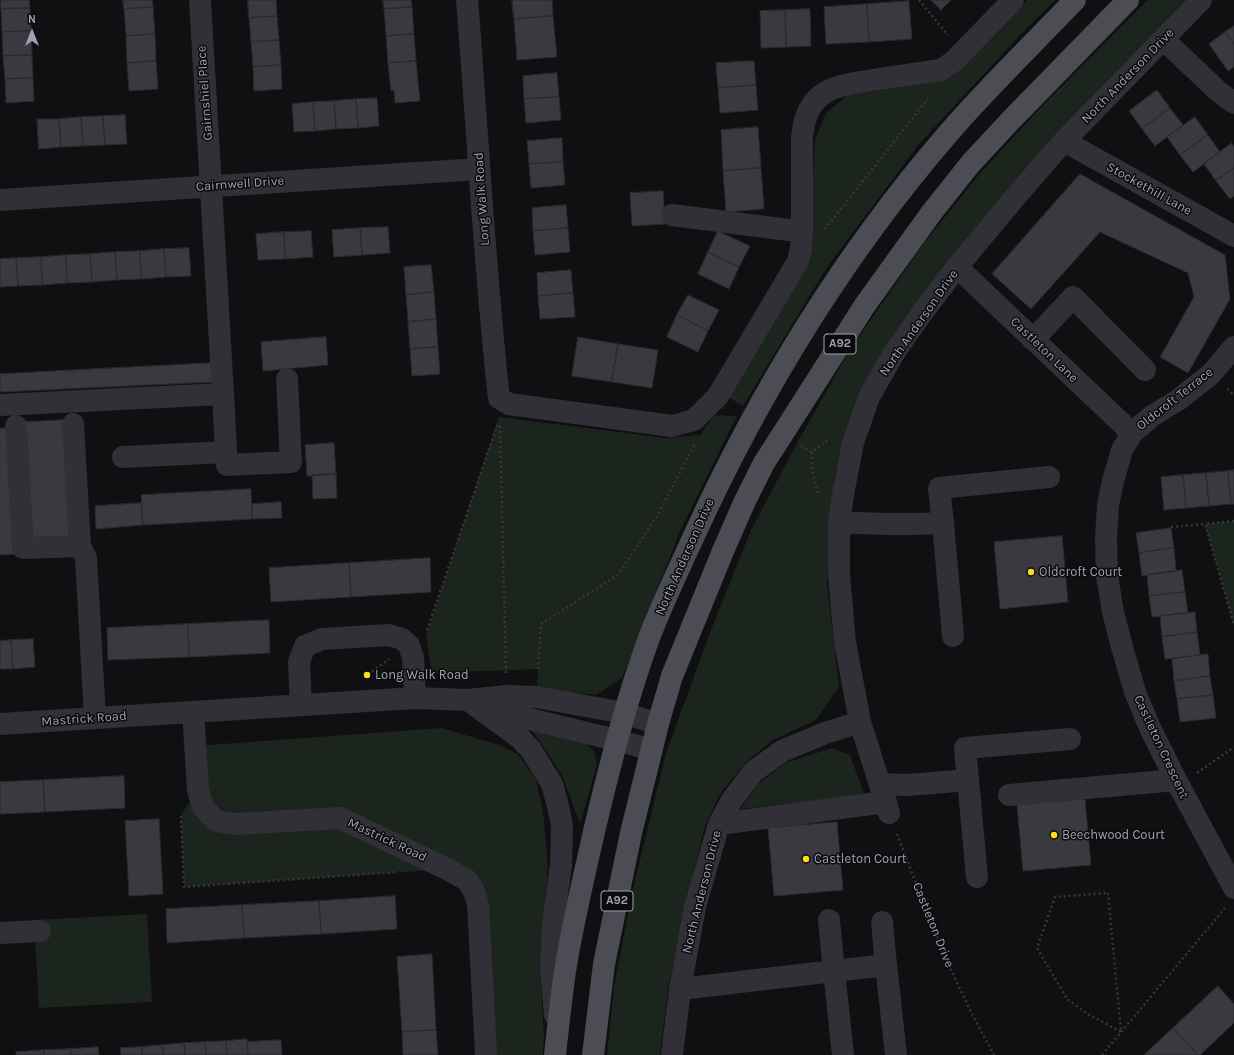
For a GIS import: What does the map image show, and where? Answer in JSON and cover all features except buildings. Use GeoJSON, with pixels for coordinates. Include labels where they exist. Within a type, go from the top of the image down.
{"type":"FeatureCollection","features":[{"type":"Feature","properties":{"kind":"main road","name":"North Anderson Drive"},"geometry":{"type":"LineString","coordinates":[[556,1047],[565,973],[578,902],[605,785],[624,713],[649,637],[672,582],[712,495],[752,418],[791,350],[864,240],[941,142],[988,89],[1075,0]]}},
{"type":"Feature","properties":{"kind":"main road","name":"A92"},"geometry":{"type":"LineString","coordinates":[[593,1055],[604,964],[631,833],[658,724],[672,676],[723,551],[744,503],[764,463],[836,349],[895,262],[932,212],[972,163],[1043,86],[1128,0]]}},
{"type":"Feature","properties":{"kind":"street","name":"Gairnshiel Place"},"geometry":{"type":"LineString","coordinates":[[200,0],[226,452]]}},
{"type":"Feature","properties":{"kind":"street","name":"Long Walk Road"},"geometry":{"type":"LineString","coordinates":[[467,0],[494,358],[499,398],[509,404],[672,426],[694,420],[718,396],[798,260],[801,248],[802,230]]}},
{"type":"Feature","properties":{"kind":"street"},"geometry":{"type":"LineString","coordinates":[[672,215],[789,230],[802,230],[803,123],[813,103],[819,97],[835,87],[941,70],[954,60],[1013,0]]}},
{"type":"Feature","properties":{"kind":"street","name":"North Anderson Drive"},"geometry":{"type":"LineString","coordinates":[[672,1055],[680,989],[696,907],[719,824],[732,800],[753,772],[782,751],[825,733],[860,722],[845,642],[839,575],[840,522],[844,489],[853,443],[869,397],[894,353],[922,313],[957,267],[1017,195],[1064,141],[1201,0]]}},
{"type":"Feature","properties":{"kind":"street"},"geometry":{"type":"LineString","coordinates":[[1163,39],[1219,92],[1234,103]]}},
{"type":"Feature","properties":{"kind":"street","name":"Stockethill Lane"},"geometry":{"type":"LineString","coordinates":[[1064,141],[1234,236]]}},
{"type":"Feature","properties":{"kind":"street","name":"Cairnwell Drive"},"geometry":{"type":"LineString","coordinates":[[0,200],[479,169]]}},
{"type":"Feature","properties":{"kind":"street","name":"Castleton Lane"},"geometry":{"type":"LineString","coordinates":[[957,267],[1132,433]]}},
{"type":"Feature","properties":{"kind":"street"},"geometry":{"type":"LineString","coordinates":[[1033,340],[1073,297],[1145,370]]}},
{"type":"Feature","properties":{"kind":"street","name":"Oldcroft Terrace"},"geometry":{"type":"LineString","coordinates":[[1132,433],[1152,416],[1178,400],[1211,374],[1234,347]]}},
{"type":"Feature","properties":{"kind":"street"},"geometry":{"type":"LineString","coordinates":[[123,457],[226,452],[227,465],[291,462],[287,379]]}},
{"type":"Feature","properties":{"kind":"street"},"geometry":{"type":"LineString","coordinates":[[0,405],[223,394]]}},
{"type":"Feature","properties":{"kind":"street"},"geometry":{"type":"LineString","coordinates":[[73,424],[80,546],[86,558],[95,718]]}},
{"type":"Feature","properties":{"kind":"street"},"geometry":{"type":"LineString","coordinates":[[16,426],[23,548],[80,546]]}},
{"type":"Feature","properties":{"kind":"street","name":"Castleton Crescent"},"geometry":{"type":"LineString","coordinates":[[1132,433],[1122,450],[1110,493],[1106,537],[1107,576],[1113,612],[1136,692],[1150,728],[1231,896]]}},
{"type":"Feature","properties":{"kind":"street"},"geometry":{"type":"LineString","coordinates":[[953,636],[939,488],[1049,477]]}},
{"type":"Feature","properties":{"kind":"street"},"geometry":{"type":"LineString","coordinates":[[840,522],[910,525],[943,523]]}},
{"type":"Feature","properties":{"kind":"street"},"geometry":{"type":"LineString","coordinates":[[301,705],[300,662],[305,646],[322,639],[389,635],[402,638],[409,645],[413,658],[415,698]]}},
{"type":"Feature","properties":{"kind":"street","name":"Mastrick Road"},"geometry":{"type":"LineString","coordinates":[[0,724],[415,698],[468,700],[507,696],[536,697],[624,713],[658,724]]}},
{"type":"Feature","properties":{"kind":"street"},"geometry":{"type":"LineString","coordinates":[[468,700],[520,738],[531,750],[552,784],[558,806],[562,825],[561,865],[553,924],[551,970],[556,1047]]}},
{"type":"Feature","properties":{"kind":"street","name":"Mastrick Road"},"geometry":{"type":"LineString","coordinates":[[468,700],[504,712],[652,750]]}},
{"type":"Feature","properties":{"kind":"street","name":"Mastrick Road"},"geometry":{"type":"LineString","coordinates":[[193,712],[198,790],[203,807],[216,820],[235,824],[340,818],[467,880],[474,892],[478,906],[486,1055]]}},
{"type":"Feature","properties":{"kind":"street"},"geometry":{"type":"LineString","coordinates":[[860,722],[885,800]]}},
{"type":"Feature","properties":{"kind":"street"},"geometry":{"type":"LineString","coordinates":[[977,877],[965,748],[1070,739]]}},
{"type":"Feature","properties":{"kind":"street"},"geometry":{"type":"LineString","coordinates":[[719,824],[885,800],[908,785],[968,780]]}},
{"type":"Feature","properties":{"kind":"street"},"geometry":{"type":"LineString","coordinates":[[1009,795],[1177,783]]}},
{"type":"Feature","properties":{"kind":"street"},"geometry":{"type":"LineString","coordinates":[[829,920],[843,1055]]}},
{"type":"Feature","properties":{"kind":"street"},"geometry":{"type":"LineString","coordinates":[[882,922],[896,1055]]}},
{"type":"Feature","properties":{"kind":"street"},"geometry":{"type":"LineString","coordinates":[[0,933],[40,931]]}},
{"type":"Feature","properties":{"kind":"street"},"geometry":{"type":"LineString","coordinates":[[680,989],[886,965]]}},
{"type":"Feature","properties":{"kind":"path"},"geometry":{"type":"LineString","coordinates":[[919,0],[948,36]]}},
{"type":"Feature","properties":{"kind":"path"},"geometry":{"type":"LineString","coordinates":[[825,230],[933,91]]}},
{"type":"Feature","properties":{"kind":"path"},"geometry":{"type":"LineString","coordinates":[[367,681],[367,675],[426,634],[499,417],[506,675]]}},
{"type":"Feature","properties":{"kind":"path"},"geometry":{"type":"LineString","coordinates":[[538,669],[541,624],[618,575],[659,513],[696,442]]}},
{"type":"Feature","properties":{"kind":"path"},"geometry":{"type":"LineString","coordinates":[[1171,527],[1234,521]]}},
{"type":"Feature","properties":{"kind":"path"},"geometry":{"type":"LineString","coordinates":[[1205,524],[1234,625]]}},
{"type":"Feature","properties":{"kind":"path"},"geometry":{"type":"LineString","coordinates":[[1177,783],[1234,747]]}},
{"type":"Feature","properties":{"kind":"path","name":"Castleton Drive"},"geometry":{"type":"LineString","coordinates":[[885,800],[947,962],[994,1055]]}},
{"type":"Feature","properties":{"kind":"path"},"geometry":{"type":"LineString","coordinates":[[181,815],[184,887],[401,872]]}},
{"type":"Feature","properties":{"kind":"path"},"geometry":{"type":"LineString","coordinates":[[1108,893],[1121,1032],[1086,1013],[1067,999],[1037,948],[1055,898],[1108,893]]}},
{"type":"Feature","properties":{"kind":"path"},"geometry":{"type":"LineString","coordinates":[[1102,1055],[1231,896]]}},
{"type":"Feature","properties":{"kind":"shaded area"},"geometry":{"type":"Polygon","coordinates":[[[1027,0],[1055,0],[1021,34],[919,144],[827,267],[743,406],[728,397],[809,261],[815,139],[827,112],[848,95],[934,82],[954,75],[1027,0]]]}},
{"type":"Feature","properties":{"kind":"shaded area"},"geometry":{"type":"Polygon","coordinates":[[[1148,0],[1185,0],[1056,134],[949,260],[865,382],[852,416],[834,479],[827,583],[839,687],[816,720],[773,740],[745,763],[720,794],[705,826],[685,906],[668,989],[660,1055],[607,1055],[614,986],[632,893],[666,753],[711,630],[751,530],[797,443],[851,348],[924,243],[982,171],[1045,103],[1148,0]]]}},
{"type":"Feature","properties":{"kind":"shaded area"},"geometry":{"type":"Polygon","coordinates":[[[714,415],[737,416],[681,529],[622,678],[596,695],[537,689],[538,669],[432,673],[426,635],[499,417],[666,438],[700,435],[714,415]]]}},
{"type":"Feature","properties":{"kind":"shaded area"},"geometry":{"type":"Polygon","coordinates":[[[1234,521],[1234,625],[1205,524],[1234,521]]]}},
{"type":"Feature","properties":{"kind":"shaded area"},"geometry":{"type":"Polygon","coordinates":[[[442,728],[499,745],[518,754],[536,780],[543,810],[548,866],[540,970],[544,1035],[543,1055],[486,1055],[478,905],[447,869],[184,887],[181,815],[198,790],[195,746],[442,728]]]}},
{"type":"Feature","properties":{"kind":"shaded area"},"geometry":{"type":"Polygon","coordinates":[[[532,730],[584,742],[594,751],[597,765],[580,824],[562,775],[532,730]]]}},
{"type":"Feature","properties":{"kind":"shaded area"},"geometry":{"type":"Polygon","coordinates":[[[832,748],[850,755],[865,796],[741,809],[757,785],[785,763],[832,748]]]}},
{"type":"Feature","properties":{"kind":"shaded area"},"geometry":{"type":"Polygon","coordinates":[[[147,914],[152,1002],[39,1008],[34,920],[147,914]]]}},
{"type":"Feature","properties":{"kind":"place","name":"Oldcroft Court"},"geometry":{"type":"Point","coordinates":[1031,572]}},
{"type":"Feature","properties":{"kind":"place","name":"Long Walk Road"},"geometry":{"type":"Point","coordinates":[367,675]}},
{"type":"Feature","properties":{"kind":"place","name":"Beechwood Court"},"geometry":{"type":"Point","coordinates":[1054,835]}},
{"type":"Feature","properties":{"kind":"place","name":"Castleton Court"},"geometry":{"type":"Point","coordinates":[806,859]}}]}
